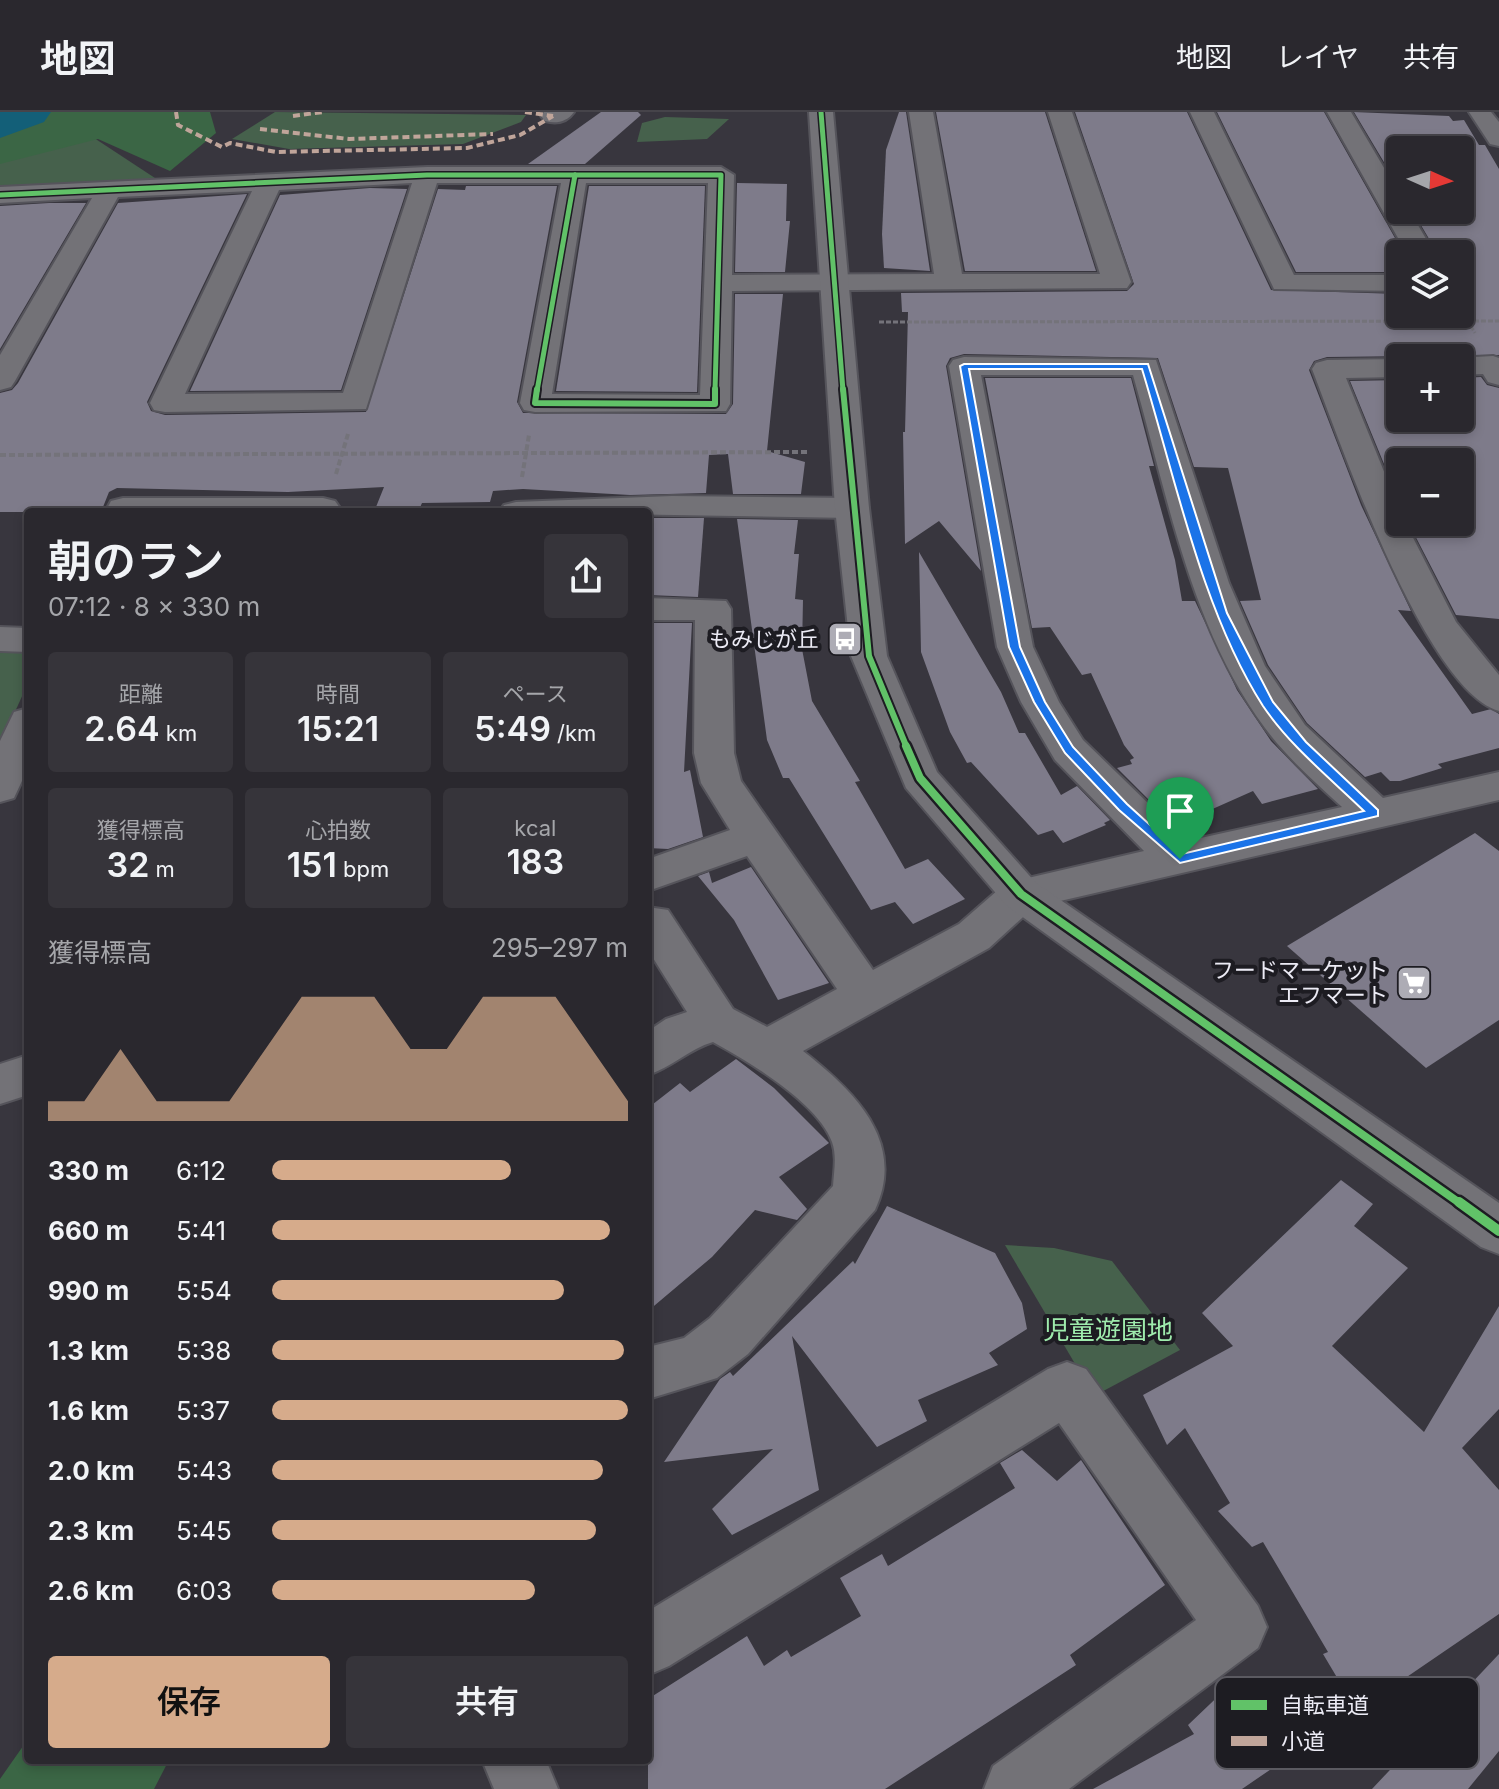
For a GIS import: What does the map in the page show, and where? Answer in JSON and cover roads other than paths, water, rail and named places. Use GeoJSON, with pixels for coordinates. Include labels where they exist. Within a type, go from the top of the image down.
{"type":"FeatureCollection","features":[{"type":"Feature","properties":{"kind":"street"},"geometry":{"type":"LineString","coordinates":[[821,112],[852,508],[869,656],[920,778],[1021,894],[1499,1231]]}},
{"type":"Feature","properties":{"kind":"street"},"geometry":{"type":"LineString","coordinates":[[921,112],[949,282]]}},
{"type":"Feature","properties":{"kind":"street"},"geometry":{"type":"LineString","coordinates":[[719,283],[1117,282],[1060,112]]}},
{"type":"Feature","properties":{"kind":"street"},"geometry":{"type":"LineString","coordinates":[[1202,112],[1284,283],[1386,283]]}},
{"type":"Feature","properties":{"kind":"street"},"geometry":{"type":"LineString","coordinates":[[1339,112],[1413,240]]}},
{"type":"Feature","properties":{"kind":"street"},"geometry":{"type":"LineString","coordinates":[[1472,112],[1499,115]]}},
{"type":"Feature","properties":{"kind":"street"},"geometry":{"type":"LineString","coordinates":[[1480,113],[1499,139]]}},
{"type":"Feature","properties":{"kind":"street"},"geometry":{"type":"LineString","coordinates":[[0,195],[427,175],[575,174],[721,175],[715,404],[535,403],[575,174]]}},
{"type":"Feature","properties":{"kind":"street"},"geometry":{"type":"LineString","coordinates":[[269,183],[165,403],[355,402],[427,175]]}},
{"type":"Feature","properties":{"kind":"street"},"geometry":{"type":"LineString","coordinates":[[0,381],[109,191]]}},
{"type":"Feature","properties":{"kind":"street"},"geometry":{"type":"LineString","coordinates":[[1474,366],[1493,365],[1499,376]]}},
{"type":"Feature","properties":{"kind":"street"},"geometry":{"type":"LineString","coordinates":[[1180,859],[1123,807],[1069,750],[1040,702],[1015,647],[964,366],[1145,366],[1222,613],[1268,704],[1302,745],[1374,813]]}},
{"type":"Feature","properties":{"kind":"street"},"geometry":{"type":"LineString","coordinates":[[1386,368],[1327,369],[1415,581],[1446,637],[1499,698]]}},
{"type":"Feature","properties":{"kind":"street"},"geometry":{"type":"LineString","coordinates":[[652,510],[852,508]]}},
{"type":"Feature","properties":{"kind":"street"},"geometry":{"type":"LineString","coordinates":[[652,609],[713,609],[714,753],[721,783],[866,995]]}},
{"type":"Feature","properties":{"kind":"street"},"geometry":{"type":"LineString","coordinates":[[0,639],[24,640]]}},
{"type":"Feature","properties":{"kind":"street"},"geometry":{"type":"LineString","coordinates":[[0,788],[24,731]]}},
{"type":"Feature","properties":{"kind":"street"},"geometry":{"type":"LineString","coordinates":[[767,1049],[974,936],[1021,894],[1499,786]]}},
{"type":"Feature","properties":{"kind":"street"},"geometry":{"type":"LineString","coordinates":[[652,874],[756,837]]}},
{"type":"Feature","properties":{"kind":"street"},"geometry":{"type":"LineString","coordinates":[[652,1372],[698,1360],[729,1336],[857,1194],[860,1157],[854,1132],[828,1098],[767,1049],[717,1022],[653,922]]}},
{"type":"Feature","properties":{"kind":"street"},"geometry":{"type":"LineString","coordinates":[[652,1053],[682,1032],[717,1022]]}},
{"type":"Feature","properties":{"kind":"street"},"geometry":{"type":"LineString","coordinates":[[0,1084],[24,1076]]}},
{"type":"Feature","properties":{"kind":"street"},"geometry":{"type":"LineString","coordinates":[[652,1643],[1067,1388],[1237,1627],[1016,1789]]}},
{"type":"Feature","properties":{"kind":"street"},"geometry":{"type":"LineString","coordinates":[[516,1764],[526,1789]]}},
{"type":"Feature","properties":{"kind":"waterway"},"geometry":{"type":"LineString","coordinates":[[0,123],[27,112]]}},
{"type":"Feature","properties":{"kind":"place","name":"もみじが丘"},"geometry":{"type":"Point","coordinates":[845,639]}},
{"type":"Feature","properties":{"kind":"place","name":"フードマーケット エフマート"},"geometry":{"type":"Point","coordinates":[1414,983]}},
{"type":"Feature","properties":{"kind":"park label","name":"児童遊園地"},"geometry":{"type":"Point","coordinates":[1108,1330]}}]}
